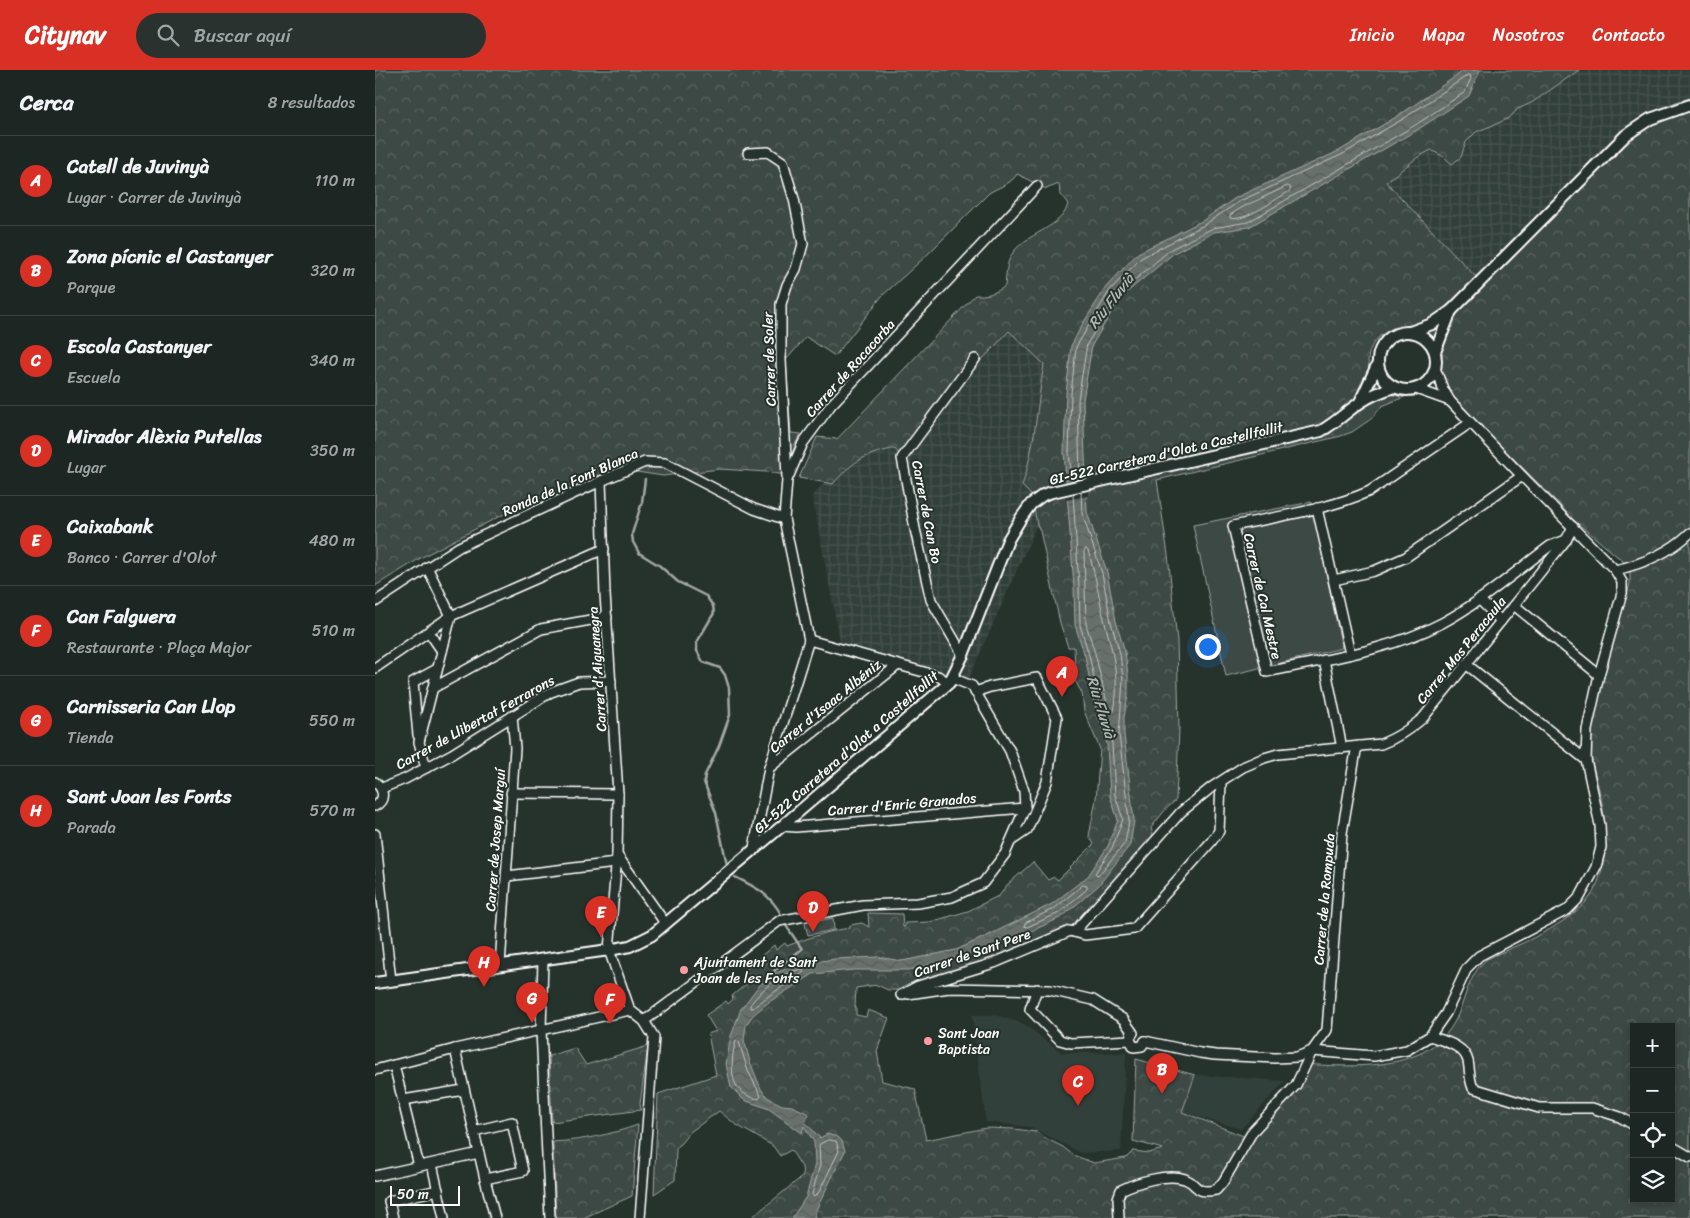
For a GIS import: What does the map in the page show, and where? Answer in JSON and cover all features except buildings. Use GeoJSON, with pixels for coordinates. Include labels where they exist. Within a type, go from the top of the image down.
{"type":"FeatureCollection","features":[{"type":"Feature","properties":{"kind":"street"},"geometry":{"type":"LineString","coordinates":[[1435,368],[1426,383],[1416,389],[1408,390],[1394,387],[1385,379],[1378,363],[1380,351],[1387,340],[1398,334],[1432,324],[1451,311],[1626,135],[1650,119],[1690,105]]}},
{"type":"Feature","properties":{"kind":"street","name":"Carrer de Soler"},"geometry":{"type":"LineString","coordinates":[[747,153],[768,152],[783,162],[794,199],[803,244],[796,269],[787,285],[781,304],[781,360],[787,480]]}},
{"type":"Feature","properties":{"kind":"street","name":"Carrer de Rocacorba"},"geometry":{"type":"LineString","coordinates":[[809,640],[783,519],[787,480],[803,443],[831,405],[1037,186]]}},
{"type":"Feature","properties":{"kind":"street"},"geometry":{"type":"LineString","coordinates":[[1131,1037],[1123,1019],[1093,1000],[1050,990],[1037,989],[1030,1009],[1060,1040],[1071,1043],[1131,1037],[1140,1032],[1145,1041],[1215,1055],[1275,1058],[1297,1057],[1312,1051],[1374,1056],[1407,1050],[1430,1036],[1446,1013],[1467,968],[1479,956],[1567,910],[1580,897],[1589,883],[1596,867],[1599,852],[1600,825],[1586,760],[1587,730],[1599,674],[1622,593],[1622,582],[1615,570],[1470,424],[1450,401],[1435,368],[1435,352],[1451,311]]}},
{"type":"Feature","properties":{"kind":"street"},"geometry":{"type":"LineString","coordinates":[[1410,332],[1428,341],[1435,352]]}},
{"type":"Feature","properties":{"kind":"street","name":"Carrer de Can Bo"},"geometry":{"type":"LineString","coordinates":[[963,655],[931,600],[901,458],[975,359]]}},
{"type":"Feature","properties":{"kind":"street","name":"GI-522 Carretera d'Olot a Castellfollit"},"geometry":{"type":"LineString","coordinates":[[1359,402],[1378,363]]}},
{"type":"Feature","properties":{"kind":"street","name":"GI-522 Carretera d'Olot a Castellfollit"},"geometry":{"type":"LineString","coordinates":[[375,983],[609,950],[630,946],[652,935],[782,826],[950,680],[963,655],[1008,540],[1026,510],[1043,495],[1122,475],[1307,436],[1331,426],[1359,402],[1373,394],[1394,387]]}},
{"type":"Feature","properties":{"kind":"street"},"geometry":{"type":"LineString","coordinates":[[1416,389],[1450,401]]}},
{"type":"Feature","properties":{"kind":"street"},"geometry":{"type":"LineString","coordinates":[[1350,654],[1317,508],[1352,499],[1370,491],[1455,432],[1470,424]]}},
{"type":"Feature","properties":{"kind":"street","name":"Ronda de la Font Blanca"},"geometry":{"type":"LineString","coordinates":[[375,602],[459,547],[601,480],[645,462],[665,463],[754,509],[783,519]]}},
{"type":"Feature","properties":{"kind":"street"},"geometry":{"type":"LineString","coordinates":[[1333,580],[1374,571],[1406,557],[1522,476]]}},
{"type":"Feature","properties":{"kind":"street","name":"Carrer d'Aiguanegra"},"geometry":{"type":"LineString","coordinates":[[601,480],[618,794],[616,859],[609,950]]}},
{"type":"Feature","properties":{"kind":"street","name":"Carrer de Cal Mestre"},"geometry":{"type":"LineString","coordinates":[[1317,508],[1233,526],[1267,672],[1324,660]]}},
{"type":"Feature","properties":{"kind":"street","name":"Carrer Mas Peracaula"},"geometry":{"type":"LineString","coordinates":[[1342,748],[1381,744],[1392,740],[1423,718],[1566,540],[1573,528]]}},
{"type":"Feature","properties":{"kind":"street"},"geometry":{"type":"LineString","coordinates":[[1615,570],[1631,567],[1656,557],[1690,533]]}},
{"type":"Feature","properties":{"kind":"street"},"geometry":{"type":"LineString","coordinates":[[1074,932],[1181,812],[1212,787],[1221,783],[1243,767],[1264,758],[1278,754],[1342,748],[1324,660],[1378,647],[1423,632],[1447,620],[1479,599],[1550,546],[1566,540]]}},
{"type":"Feature","properties":{"kind":"street"},"geometry":{"type":"LineString","coordinates":[[375,668],[451,616],[604,549]]}},
{"type":"Feature","properties":{"kind":"street"},"geometry":{"type":"LineString","coordinates":[[419,742],[451,616],[427,567]]}},
{"type":"Feature","properties":{"kind":"street"},"geometry":{"type":"LineString","coordinates":[[1479,599],[1501,621]]}},
{"type":"Feature","properties":{"kind":"street"},"geometry":{"type":"LineString","coordinates":[[1514,605],[1599,674]]}},
{"type":"Feature","properties":{"kind":"street"},"geometry":{"type":"LineString","coordinates":[[433,688],[541,629],[607,617]]}},
{"type":"Feature","properties":{"kind":"street"},"geometry":{"type":"LineString","coordinates":[[429,632],[442,651]]}},
{"type":"Feature","properties":{"kind":"street"},"geometry":{"type":"LineString","coordinates":[[644,1022],[779,921],[863,905],[918,903],[952,897],[983,883],[1005,854],[1011,841],[1025,808],[1024,791],[1010,751],[972,686],[809,640],[769,768],[754,848]]}},
{"type":"Feature","properties":{"kind":"street"},"geometry":{"type":"LineString","coordinates":[[1466,664],[1586,760]]}},
{"type":"Feature","properties":{"kind":"street","name":"Carrer d'Isaac Albéniz"},"geometry":{"type":"LineString","coordinates":[[769,768],[898,666]]}},
{"type":"Feature","properties":{"kind":"street"},"geometry":{"type":"LineString","coordinates":[[426,768],[419,742],[413,682],[437,669]]}},
{"type":"Feature","properties":{"kind":"street"},"geometry":{"type":"LineString","coordinates":[[975,692],[990,687],[1037,678],[1057,718],[1047,782],[1027,830],[1011,841]]}},
{"type":"Feature","properties":{"kind":"street","name":"Carrer de Llibertat Ferrarons"},"geometry":{"type":"LineString","coordinates":[[378,785],[426,768],[452,754],[551,692],[579,682],[611,681]]}},
{"type":"Feature","properties":{"kind":"street","name":"Carrer de Josep Marguí"},"geometry":{"type":"LineString","coordinates":[[500,966],[515,748],[512,716]]}},
{"type":"Feature","properties":{"kind":"street","name":"Carrer de la Rompuda"},"geometry":{"type":"LineString","coordinates":[[1119,1218],[1118,1198],[1121,1190],[1133,1184],[1174,1176],[1187,1180],[1197,1189],[1207,1192],[1216,1190],[1223,1182],[1253,1132],[1296,1085],[1312,1051],[1327,1030],[1342,834],[1356,751],[1359,746]]}},
{"type":"Feature","properties":{"kind":"street","name":"Carrer de Sant Pere"},"geometry":{"type":"LineString","coordinates":[[1037,989],[949,988],[901,995],[918,986],[994,963],[1070,931],[1085,935],[1134,929],[1219,831],[1221,783]]}},
{"type":"Feature","properties":{"kind":"street"},"geometry":{"type":"LineString","coordinates":[[375,806],[379,804],[383,796],[378,785]]}},
{"type":"Feature","properties":{"kind":"street"},"geometry":{"type":"LineString","coordinates":[[511,793],[618,794]]}},
{"type":"Feature","properties":{"kind":"street","name":"Carrer d'Enric Granados"},"geometry":{"type":"LineString","coordinates":[[782,826],[796,827],[1025,808]]}},
{"type":"Feature","properties":{"kind":"street"},"geometry":{"type":"LineString","coordinates":[[375,834],[391,981]]}},
{"type":"Feature","properties":{"kind":"street"},"geometry":{"type":"LineString","coordinates":[[507,876],[616,859],[665,923]]}},
{"type":"Feature","properties":{"kind":"street"},"geometry":{"type":"LineString","coordinates":[[609,950],[631,1010],[644,1022],[655,1037],[640,1216],[630,1218]]}},
{"type":"Feature","properties":{"kind":"street"},"geometry":{"type":"LineString","coordinates":[[543,960],[541,1030],[550,1218]]}},
{"type":"Feature","properties":{"kind":"street"},"geometry":{"type":"LineString","coordinates":[[375,1070],[455,1049],[631,1010]]}},
{"type":"Feature","properties":{"kind":"street"},"geometry":{"type":"LineString","coordinates":[[1430,1036],[1454,1045],[1463,1052],[1467,1059],[1470,1082],[1473,1088],[1539,1108],[1592,1108],[1620,1117],[1630,1123]]}},
{"type":"Feature","properties":{"kind":"street"},"geometry":{"type":"LineString","coordinates":[[455,1049],[495,1218]]}},
{"type":"Feature","properties":{"kind":"street"},"geometry":{"type":"LineString","coordinates":[[394,1065],[419,1166]]}},
{"type":"Feature","properties":{"kind":"street"},"geometry":{"type":"LineString","coordinates":[[403,1100],[464,1090]]}},
{"type":"Feature","properties":{"kind":"street"},"geometry":{"type":"LineString","coordinates":[[474,1131],[512,1122],[523,1171],[485,1179]]}},
{"type":"Feature","properties":{"kind":"street"},"geometry":{"type":"LineString","coordinates":[[1675,1148],[1690,1157]]}},
{"type":"Feature","properties":{"kind":"street"},"geometry":{"type":"LineString","coordinates":[[375,1176],[479,1153]]}},
{"type":"Feature","properties":{"kind":"street"},"geometry":{"type":"LineString","coordinates":[[432,1164],[444,1218]]}},
{"type":"Feature","properties":{"kind":"street"},"geometry":{"type":"LineString","coordinates":[[393,1218],[389,1201],[438,1190]]}},
{"type":"Feature","properties":{"kind":"shaded area"},"geometry":{"type":"Polygon","coordinates":[[[1579,70],[1690,70],[1690,98],[1646,115],[1611,141],[1476,277],[1386,182],[1418,157],[1432,150],[1452,164],[1461,157],[1466,142],[1476,132],[1508,119],[1518,109],[1533,102],[1579,70]]]}},
{"type":"Feature","properties":{"kind":"shaded area"},"geometry":{"type":"Polygon","coordinates":[[[1014,325],[1046,359],[1031,481],[1037,525],[969,678],[841,646],[812,496],[836,470],[877,446],[909,437],[1014,325]]]}},
{"type":"Feature","properties":{"kind":"shaded area"},"geometry":{"type":"Polygon","coordinates":[[[972,1015],[995,1015],[1024,1024],[1062,1053],[1126,1053],[1121,1151],[1081,1153],[1031,1127],[986,1122],[972,1015]]]}},
{"type":"Feature","properties":{"kind":"shaded area"},"geometry":{"type":"Polygon","coordinates":[[[1195,1075],[1285,1081],[1241,1129],[1181,1112],[1195,1075]]]}},
{"type":"Feature","properties":{"kind":"green space"},"geometry":{"type":"Polygon","coordinates":[[[375,70],[1579,70],[1533,102],[1518,109],[1508,119],[1476,132],[1466,142],[1461,157],[1452,164],[1431,150],[1418,157],[1386,182],[1476,277],[1611,141],[1646,115],[1690,98],[1690,1218],[751,1218],[803,1176],[802,1167],[791,1150],[780,1156],[773,1146],[735,1124],[719,1111],[690,1132],[676,1149],[675,1180],[654,1194],[658,1094],[716,1075],[708,1034],[716,1031],[706,1015],[726,1001],[728,1004],[733,999],[732,996],[752,979],[745,970],[774,945],[776,950],[785,943],[787,946],[818,935],[850,928],[850,925],[862,923],[869,927],[868,913],[902,914],[903,927],[905,927],[905,923],[930,922],[968,911],[1000,895],[1007,885],[1033,862],[1048,880],[1054,877],[1058,880],[1094,844],[1089,836],[1096,799],[1100,749],[1084,711],[1082,693],[1074,679],[1074,647],[1068,647],[1060,623],[1032,496],[1022,486],[1033,441],[1044,364],[1009,331],[944,400],[902,458],[895,449],[873,454],[852,465],[833,484],[799,478],[817,437],[837,439],[975,295],[991,294],[1005,286],[1008,263],[1017,248],[1060,218],[1065,211],[1068,202],[1060,195],[1059,184],[1046,189],[1017,174],[1008,183],[989,193],[926,256],[882,296],[835,356],[806,337],[786,360],[791,433],[801,434],[795,444],[786,475],[719,469],[663,476],[637,472],[613,472],[554,492],[498,517],[424,556],[375,586],[375,70]],[[1403,327],[1386,332],[1375,342],[1369,354],[1369,366],[1373,378],[1381,388],[1393,395],[1407,396],[1382,406],[1371,419],[1352,432],[1157,480],[1168,555],[1177,641],[1179,729],[1176,800],[1165,810],[1151,828],[1153,835],[1151,840],[1081,919],[1066,930],[995,960],[899,990],[888,990],[877,985],[856,988],[856,1015],[866,1017],[868,1010],[889,1018],[877,1051],[882,1081],[915,1089],[926,1140],[986,1128],[1037,1132],[1073,1155],[1094,1163],[1126,1158],[1133,1151],[1149,1153],[1163,1149],[1133,1141],[1136,1059],[1195,1075],[1182,1112],[1246,1137],[1289,1087],[1301,1064],[1343,1066],[1388,1063],[1409,1058],[1428,1049],[1444,1037],[1456,1019],[1471,979],[1487,959],[1542,934],[1564,920],[1585,903],[1596,887],[1603,866],[1605,831],[1602,800],[1591,756],[1590,738],[1593,716],[1630,583],[1630,567],[1569,516],[1457,402],[1434,376],[1436,357],[1431,343],[1426,337],[1403,327]]]}},
{"type":"Feature","properties":{"kind":"green space"},"geometry":{"type":"Polygon","coordinates":[[[1311,502],[1342,648],[1226,676],[1193,525],[1311,502]]]}},
{"type":"Feature","properties":{"kind":"green space"},"geometry":{"type":"Polygon","coordinates":[[[833,918],[834,930],[808,935],[805,924],[833,918]]]}},
{"type":"Feature","properties":{"kind":"green space"},"geometry":{"type":"Polygon","coordinates":[[[648,1046],[640,1104],[641,1110],[552,1122],[549,1056],[575,1048],[586,1065],[648,1046]]]}},
{"type":"Feature","properties":{"kind":"green space"},"geometry":{"type":"Polygon","coordinates":[[[638,1125],[632,1196],[583,1218],[556,1218],[553,1142],[617,1132],[638,1125]]]}},
{"type":"Feature","properties":{"kind":"water","name":"Riu Fluvià"},"geometry":{"type":"Polygon","coordinates":[[[1465,70],[1480,70],[1469,96],[1417,130],[1249,227],[1214,232],[1174,253],[1120,298],[1092,345],[1083,400],[1087,512],[1107,572],[1128,674],[1124,734],[1134,821],[1130,845],[1098,886],[1062,917],[1023,935],[988,949],[910,970],[853,970],[813,974],[769,1002],[753,1015],[746,1025],[744,1040],[750,1062],[761,1089],[768,1098],[809,1114],[805,1122],[820,1138],[827,1134],[838,1137],[842,1141],[845,1151],[816,1210],[814,1218],[792,1218],[806,1197],[815,1164],[814,1142],[804,1126],[802,1133],[769,1109],[744,1100],[731,1087],[726,1064],[731,1036],[741,1009],[757,988],[771,975],[796,965],[834,959],[878,957],[902,961],[956,950],[989,935],[1052,904],[1088,876],[1108,846],[1118,820],[1110,796],[1107,744],[1094,702],[1085,656],[1075,625],[1064,452],[1066,394],[1071,346],[1082,325],[1106,287],[1138,253],[1202,221],[1237,197],[1339,151],[1401,114],[1465,70]]]}},
{"type":"Feature","properties":{"kind":"pier"},"geometry":{"type":"Polygon","coordinates":[[[1088,478],[1089,496],[1066,500],[1065,483],[1088,478]]]}},
{"type":"Feature","properties":{"kind":"waterway"},"geometry":{"type":"LineString","coordinates":[[645,479],[642,502],[632,534],[633,542],[639,553],[660,566],[678,582],[706,596],[713,606],[714,613],[697,642],[697,651],[703,662],[720,668],[725,675],[729,688],[730,715],[719,746],[705,775],[704,782],[716,813],[727,865]]}},
{"type":"Feature","properties":{"kind":"waterway"},"geometry":{"type":"LineString","coordinates":[[735,877],[762,892],[773,902],[782,916]]}},
{"type":"Feature","properties":{"kind":"waterway"},"geometry":{"type":"LineString","coordinates":[[770,978],[775,970],[802,949],[785,924]]}},
{"type":"Feature","properties":{"kind":"place","name":"Catell de Juvinyà"},"geometry":{"type":"Point","coordinates":[1062,697]}},
{"type":"Feature","properties":{"kind":"place","name":"Mirador Alèxia Putellas"},"geometry":{"type":"Point","coordinates":[813,932]}},
{"type":"Feature","properties":{"kind":"place","name":"Caixabank"},"geometry":{"type":"Point","coordinates":[601,937]}},
{"type":"Feature","properties":{"kind":"place","name":"Ajuntament de Sant Joan de les Fonts"},"geometry":{"type":"Point","coordinates":[684,970]}},
{"type":"Feature","properties":{"kind":"place","name":"Sant Joan les Fonts"},"geometry":{"type":"Point","coordinates":[484,987]}},
{"type":"Feature","properties":{"kind":"place","name":"Carnisseria Can Llop"},"geometry":{"type":"Point","coordinates":[532,1023]}},
{"type":"Feature","properties":{"kind":"place","name":"Can Falguera"},"geometry":{"type":"Point","coordinates":[610,1024]}},
{"type":"Feature","properties":{"kind":"place","name":"Sant Joan Baptista"},"geometry":{"type":"Point","coordinates":[928,1041]}},
{"type":"Feature","properties":{"kind":"place","name":"Zona pícnic el Castanyer"},"geometry":{"type":"Point","coordinates":[1162,1094]}},
{"type":"Feature","properties":{"kind":"place","name":"Escola Castanyer"},"geometry":{"type":"Point","coordinates":[1078,1106]}}]}
